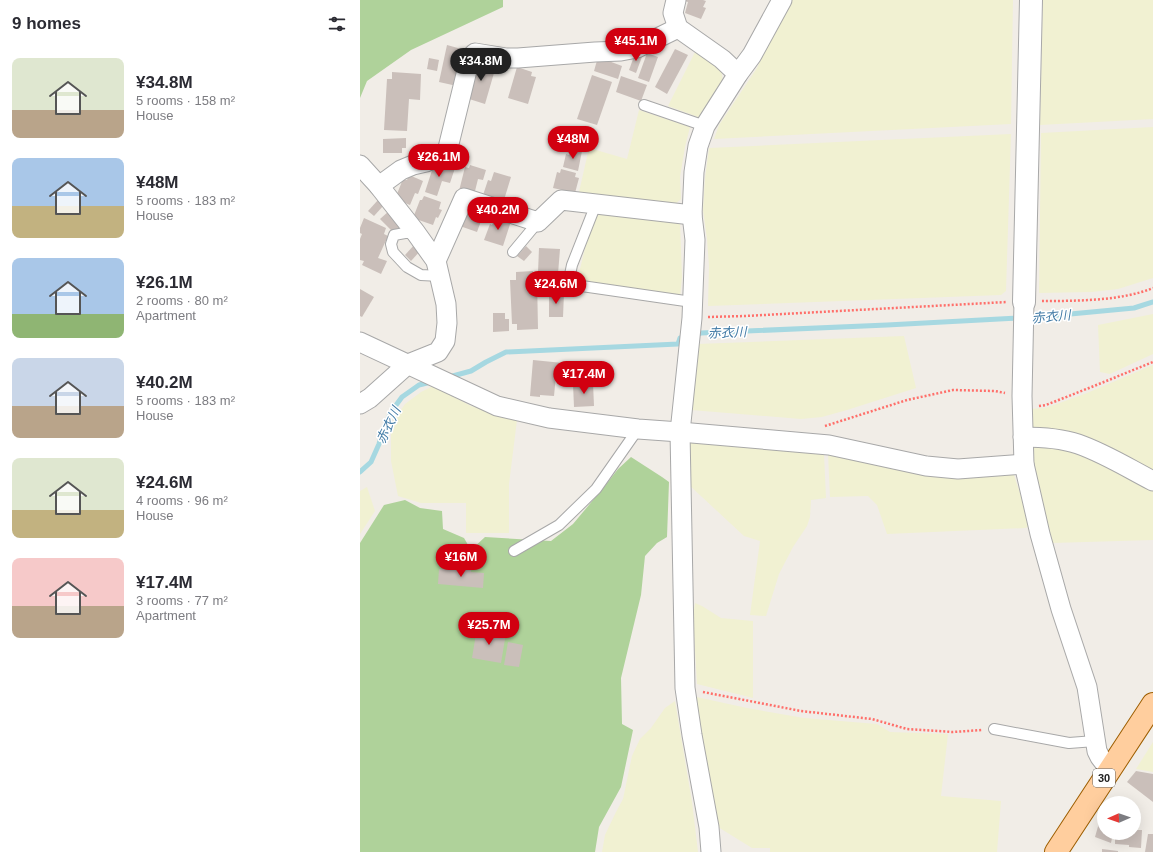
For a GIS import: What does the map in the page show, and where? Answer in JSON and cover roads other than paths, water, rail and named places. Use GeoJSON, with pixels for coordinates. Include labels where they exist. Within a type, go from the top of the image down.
{"type":"FeatureCollection","features":[{"type":"Feature","properties":{"kind":"main road","name":"30"},"geometry":{"type":"LineString","coordinates":[[1063,849],[1110,770],[1153,704]]}},
{"type":"Feature","properties":{"kind":"street"},"geometry":{"type":"LineString","coordinates":[[676,0],[673,13],[678,28],[722,59],[738,74]]}},
{"type":"Feature","properties":{"kind":"street"},"geometry":{"type":"LineString","coordinates":[[711,852],[709,827],[685,688],[680,432],[692,310],[695,240],[692,215],[694,172],[698,146],[705,126],[752,55],[782,0]]}},
{"type":"Feature","properties":{"kind":"street"},"geometry":{"type":"LineString","coordinates":[[1031,0],[1022,401],[1024,464],[1040,534],[1061,609],[1086,687],[1095,742],[1100,757],[1110,770]]}},
{"type":"Feature","properties":{"kind":"street"},"geometry":{"type":"LineString","coordinates":[[379,186],[401,170],[426,162],[446,152],[470,58],[475,53],[506,58],[518,58],[621,51],[637,48],[678,28]]}},
{"type":"Feature","properties":{"kind":"street"},"geometry":{"type":"LineString","coordinates":[[360,165],[379,186],[416,233],[438,269],[446,304],[447,323],[445,340],[438,352],[408,364],[370,398],[360,404]]}},
{"type":"Feature","properties":{"kind":"street"},"geometry":{"type":"LineString","coordinates":[[438,269],[464,198],[538,222],[560,200],[692,215]]}},
{"type":"Feature","properties":{"kind":"street"},"geometry":{"type":"LineString","coordinates":[[360,342],[497,406],[549,418],[638,429],[829,445],[926,466],[958,469],[1024,464]]}},
{"type":"Feature","properties":{"kind":"street"},"geometry":{"type":"LineString","coordinates":[[1023,437],[1044,437],[1078,444],[1153,481]]}},
{"type":"Feature","properties":{"kind":"lane"},"geometry":{"type":"LineString","coordinates":[[644,105],[705,126]]}},
{"type":"Feature","properties":{"kind":"lane"},"geometry":{"type":"LineString","coordinates":[[596,204],[572,265],[568,284],[692,310]]}},
{"type":"Feature","properties":{"kind":"lane"},"geometry":{"type":"LineString","coordinates":[[513,252],[538,222]]}},
{"type":"Feature","properties":{"kind":"lane"},"geometry":{"type":"LineString","coordinates":[[416,233],[394,235],[391,244],[393,252],[407,267],[421,275],[438,269]]}},
{"type":"Feature","properties":{"kind":"lane"},"geometry":{"type":"LineString","coordinates":[[514,551],[559,526],[596,489],[638,429]]}},
{"type":"Feature","properties":{"kind":"lane"},"geometry":{"type":"LineString","coordinates":[[994,729],[1069,743],[1095,742]]}},
{"type":"Feature","properties":{"kind":"waterway","name":"赤衣川"},"geometry":{"type":"LineString","coordinates":[[1028,318],[1134,308],[1153,302]]}},
{"type":"Feature","properties":{"kind":"waterway","name":"赤衣川"},"geometry":{"type":"LineString","coordinates":[[694,335],[701,333],[1020,318]]}},
{"type":"Feature","properties":{"kind":"waterway","name":"赤衣川"},"geometry":{"type":"LineString","coordinates":[[449,377],[471,371],[506,352],[678,344],[680,338],[687,337]]}},
{"type":"Feature","properties":{"kind":"waterway","name":"赤衣川"},"geometry":{"type":"LineString","coordinates":[[360,472],[371,462],[391,412],[402,397],[419,385],[431,382]]}}]}
